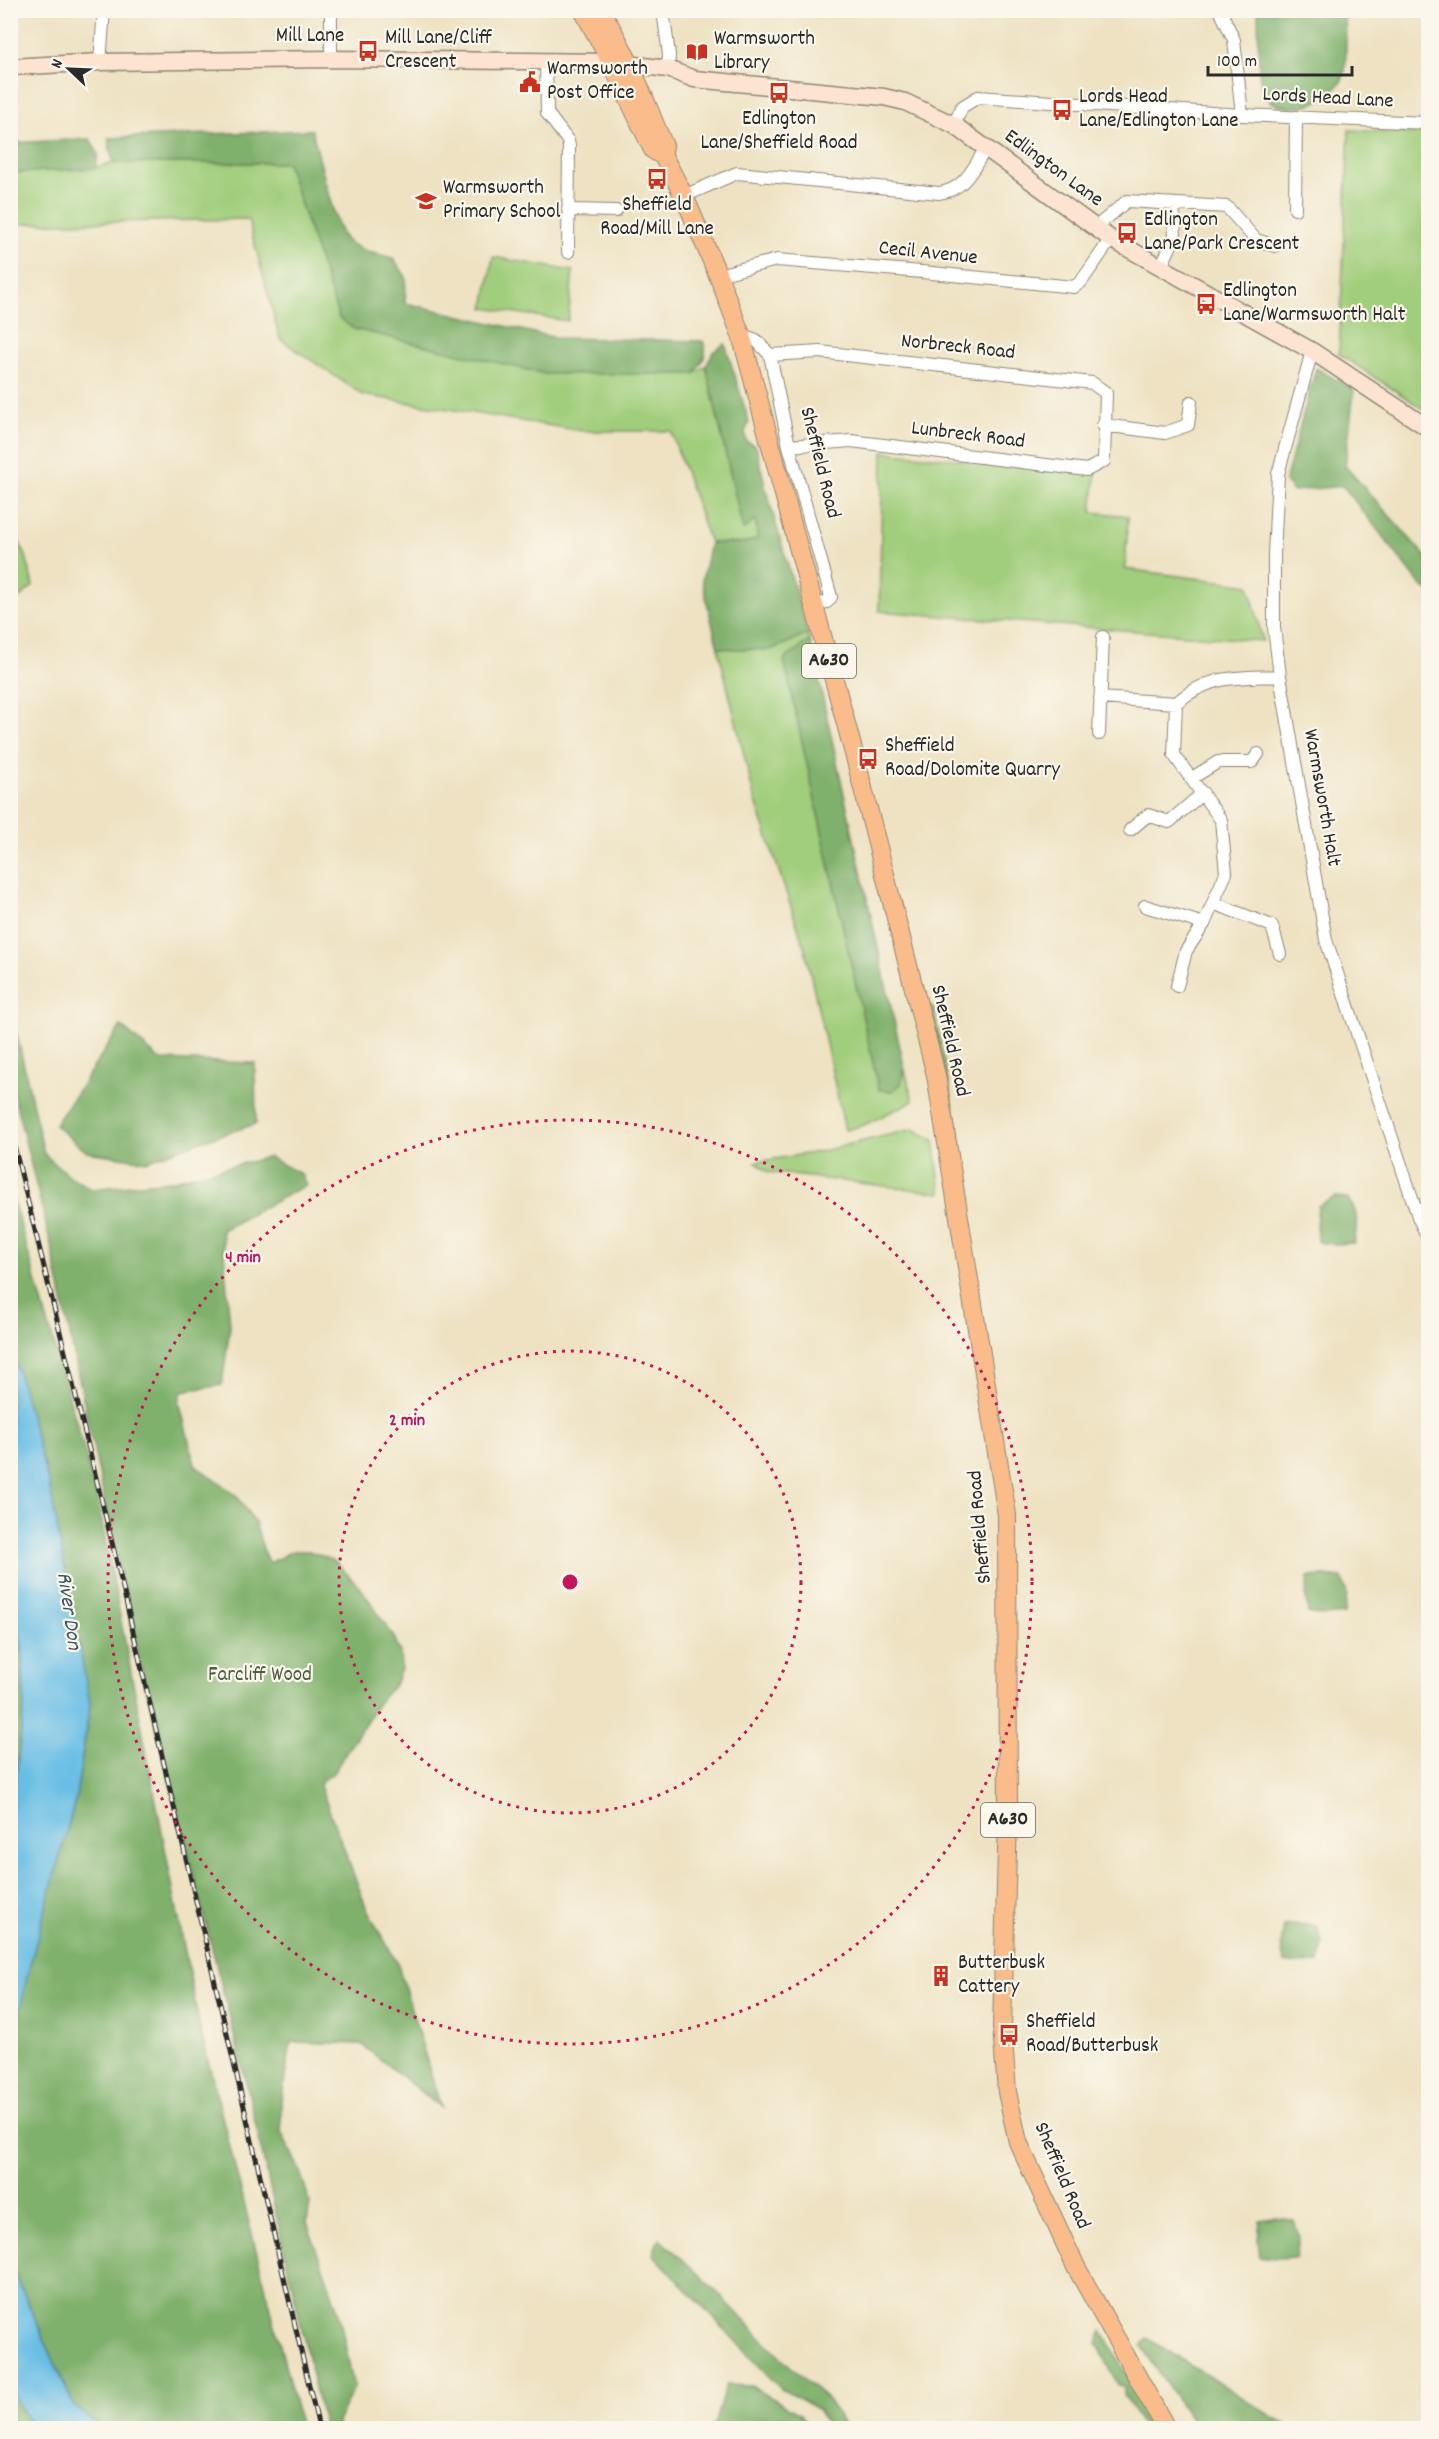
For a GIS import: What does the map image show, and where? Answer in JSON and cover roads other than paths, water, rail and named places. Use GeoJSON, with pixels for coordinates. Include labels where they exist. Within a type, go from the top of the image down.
{"type":"FeatureCollection","features":[{"type":"Feature","properties":{"kind":"main road","name":"A630"},"geometry":{"type":"LineString","coordinates":[[582,10],[620,63]]}},
{"type":"Feature","properties":{"kind":"main road","name":"A630"},"geometry":{"type":"LineString","coordinates":[[600,10],[612,28],[620,63]]}},
{"type":"Feature","properties":{"kind":"main road","name":"Mill Lane"},"geometry":{"type":"LineString","coordinates":[[10,66],[100,62],[331,59],[620,63]]}},
{"type":"Feature","properties":{"kind":"main road","name":"Edlington Lane"},"geometry":{"type":"LineString","coordinates":[[620,63],[668,69],[694,79],[884,97],[904,102],[954,125],[1111,239],[1312,351],[1428,428]]}},
{"type":"Feature","properties":{"kind":"main road","name":"Sheffield Road"},"geometry":{"type":"LineString","coordinates":[[620,63],[653,150],[663,156],[684,196],[718,274],[741,335],[936,1075],[1007,1515],[1008,1815],[1002,2027],[1007,2092],[1018,2142],[1076,2267],[1166,2428]]}},
{"type":"Feature","properties":{"kind":"street"},"geometry":{"type":"LineString","coordinates":[[100,62],[104,10]]}},
{"type":"Feature","properties":{"kind":"street"},"geometry":{"type":"LineString","coordinates":[[331,10],[331,59]]}},
{"type":"Feature","properties":{"kind":"street"},"geometry":{"type":"LineString","coordinates":[[663,10],[669,55],[668,69]]}},
{"type":"Feature","properties":{"kind":"street"},"geometry":{"type":"LineString","coordinates":[[1220,10],[1234,40],[1242,115]]}},
{"type":"Feature","properties":{"kind":"street"},"geometry":{"type":"LineString","coordinates":[[546,62],[547,113],[568,141],[569,146],[568,252]]}},
{"type":"Feature","properties":{"kind":"street","name":"Lords Head Lane"},"geometry":{"type":"LineString","coordinates":[[954,125],[962,107],[978,97],[1242,115],[1428,123]]}},
{"type":"Feature","properties":{"kind":"street"},"geometry":{"type":"LineString","coordinates":[[1295,209],[1296,117]]}},
{"type":"Feature","properties":{"kind":"street"},"geometry":{"type":"LineString","coordinates":[[684,196],[737,173],[939,193],[952,191],[963,184],[987,148]]}},
{"type":"Feature","properties":{"kind":"street"},"geometry":{"type":"LineString","coordinates":[[1095,228],[1127,201],[1227,207],[1256,240],[1275,246]]}},
{"type":"Feature","properties":{"kind":"street"},"geometry":{"type":"LineString","coordinates":[[1161,267],[1175,236],[1173,204]]}},
{"type":"Feature","properties":{"kind":"street"},"geometry":{"type":"LineString","coordinates":[[568,210],[616,211]]}},
{"type":"Feature","properties":{"kind":"street","name":"Cecil Avenue"},"geometry":{"type":"LineString","coordinates":[[718,274],[777,260],[1074,287],[1081,282],[1111,239]]}},
{"type":"Feature","properties":{"kind":"street"},"geometry":{"type":"LineString","coordinates":[[741,335],[756,340],[770,355]]}},
{"type":"Feature","properties":{"kind":"street","name":"Warmsworth Halt"},"geometry":{"type":"LineString","coordinates":[[1312,351],[1278,474],[1274,617],[1280,676],[1326,940],[1419,1219],[1428,1238]]}},
{"type":"Feature","properties":{"kind":"street","name":"Norbreck Road"},"geometry":{"type":"LineString","coordinates":[[770,355],[820,352],[1092,383],[1106,393],[1103,425]]}},
{"type":"Feature","properties":{"kind":"street","name":"Sheffield Road"},"geometry":{"type":"LineString","coordinates":[[770,355],[789,446],[831,597],[827,602],[814,605]]}},
{"type":"Feature","properties":{"kind":"street"},"geometry":{"type":"LineString","coordinates":[[1103,425],[1165,433],[1188,425],[1191,402]]}},
{"type":"Feature","properties":{"kind":"street","name":"Lunbreck Road"},"geometry":{"type":"LineString","coordinates":[[789,446],[851,441],[1087,470],[1104,461],[1103,425]]}},
{"type":"Feature","properties":{"kind":"street"},"geometry":{"type":"LineString","coordinates":[[1099,734],[1103,637]]}},
{"type":"Feature","properties":{"kind":"street"},"geometry":{"type":"LineString","coordinates":[[1100,698],[1176,703],[1193,688],[1221,679],[1280,676]]}},
{"type":"Feature","properties":{"kind":"street"},"geometry":{"type":"LineString","coordinates":[[1176,703],[1174,754],[1221,820],[1226,873],[1204,924],[1186,951],[1177,986]]}},
{"type":"Feature","properties":{"kind":"street"},"geometry":{"type":"LineString","coordinates":[[1192,778],[1218,762],[1254,763]]}},
{"type":"Feature","properties":{"kind":"street"},"geometry":{"type":"LineString","coordinates":[[1130,830],[1148,815],[1169,822],[1203,793]]}},
{"type":"Feature","properties":{"kind":"street"},"geometry":{"type":"LineString","coordinates":[[1213,903],[1272,926],[1280,954]]}},
{"type":"Feature","properties":{"kind":"street"},"geometry":{"type":"LineString","coordinates":[[1145,906],[1204,924]]}},
{"type":"Feature","properties":{"kind":"water","name":"River Don"},"geometry":{"type":"Polygon","coordinates":[[[11,1346],[50,1488],[90,1704],[76,1797],[27,1976],[11,2056],[10,1829],[24,1706],[22,1647],[10,1578],[11,1346]]]}},
{"type":"Feature","properties":{"kind":"water"},"geometry":{"type":"Polygon","coordinates":[[[11,2265],[74,2406],[102,2428],[33,2428],[11,2391],[11,2265]]]}},
{"type":"Feature","properties":{"kind":"railway"},"geometry":{"type":"LineString","coordinates":[[10,1129],[118,1567],[319,2428]]}},
{"type":"Feature","properties":{"kind":"place","name":"Mill Lane/Cliff Crescent"},"geometry":{"type":"Point","coordinates":[368,51]}},
{"type":"Feature","properties":{"kind":"place","name":"Warmsworth Library"},"geometry":{"type":"Point","coordinates":[697,52]}},
{"type":"Feature","properties":{"kind":"place","name":"Warmsworth Post Office"},"geometry":{"type":"Point","coordinates":[530,82]}},
{"type":"Feature","properties":{"kind":"place","name":"Edlington Lane/Sheffield Road"},"geometry":{"type":"Point","coordinates":[779,93]}},
{"type":"Feature","properties":{"kind":"place","name":"Lords Head Lane/Edlington Lane"},"geometry":{"type":"Point","coordinates":[1062,110]}},
{"type":"Feature","properties":{"kind":"place","name":"Sheffield Road/Mill Lane"},"geometry":{"type":"Point","coordinates":[657,179]}},
{"type":"Feature","properties":{"kind":"place","name":"Warmsworth Primary School"},"geometry":{"type":"Point","coordinates":[426,201]}},
{"type":"Feature","properties":{"kind":"place","name":"Edlington Lane/Park Crescent"},"geometry":{"type":"Point","coordinates":[1127,233]}},
{"type":"Feature","properties":{"kind":"place","name":"Edlington Lane/Warmsworth Halt"},"geometry":{"type":"Point","coordinates":[1206,304]}},
{"type":"Feature","properties":{"kind":"place","name":"Sheffield Road/Dolomite Quarry"},"geometry":{"type":"Point","coordinates":[868,759]}},
{"type":"Feature","properties":{"kind":"place","name":"Butterbusk Cattery"},"geometry":{"type":"Point","coordinates":[941,1976]}},
{"type":"Feature","properties":{"kind":"place","name":"Sheffield Road/Butterbusk"},"geometry":{"type":"Point","coordinates":[1009,2035]}},
{"type":"Feature","properties":{"kind":"park label","name":"Farcliff Wood"},"geometry":{"type":"Point","coordinates":[260,1676]}}]}
